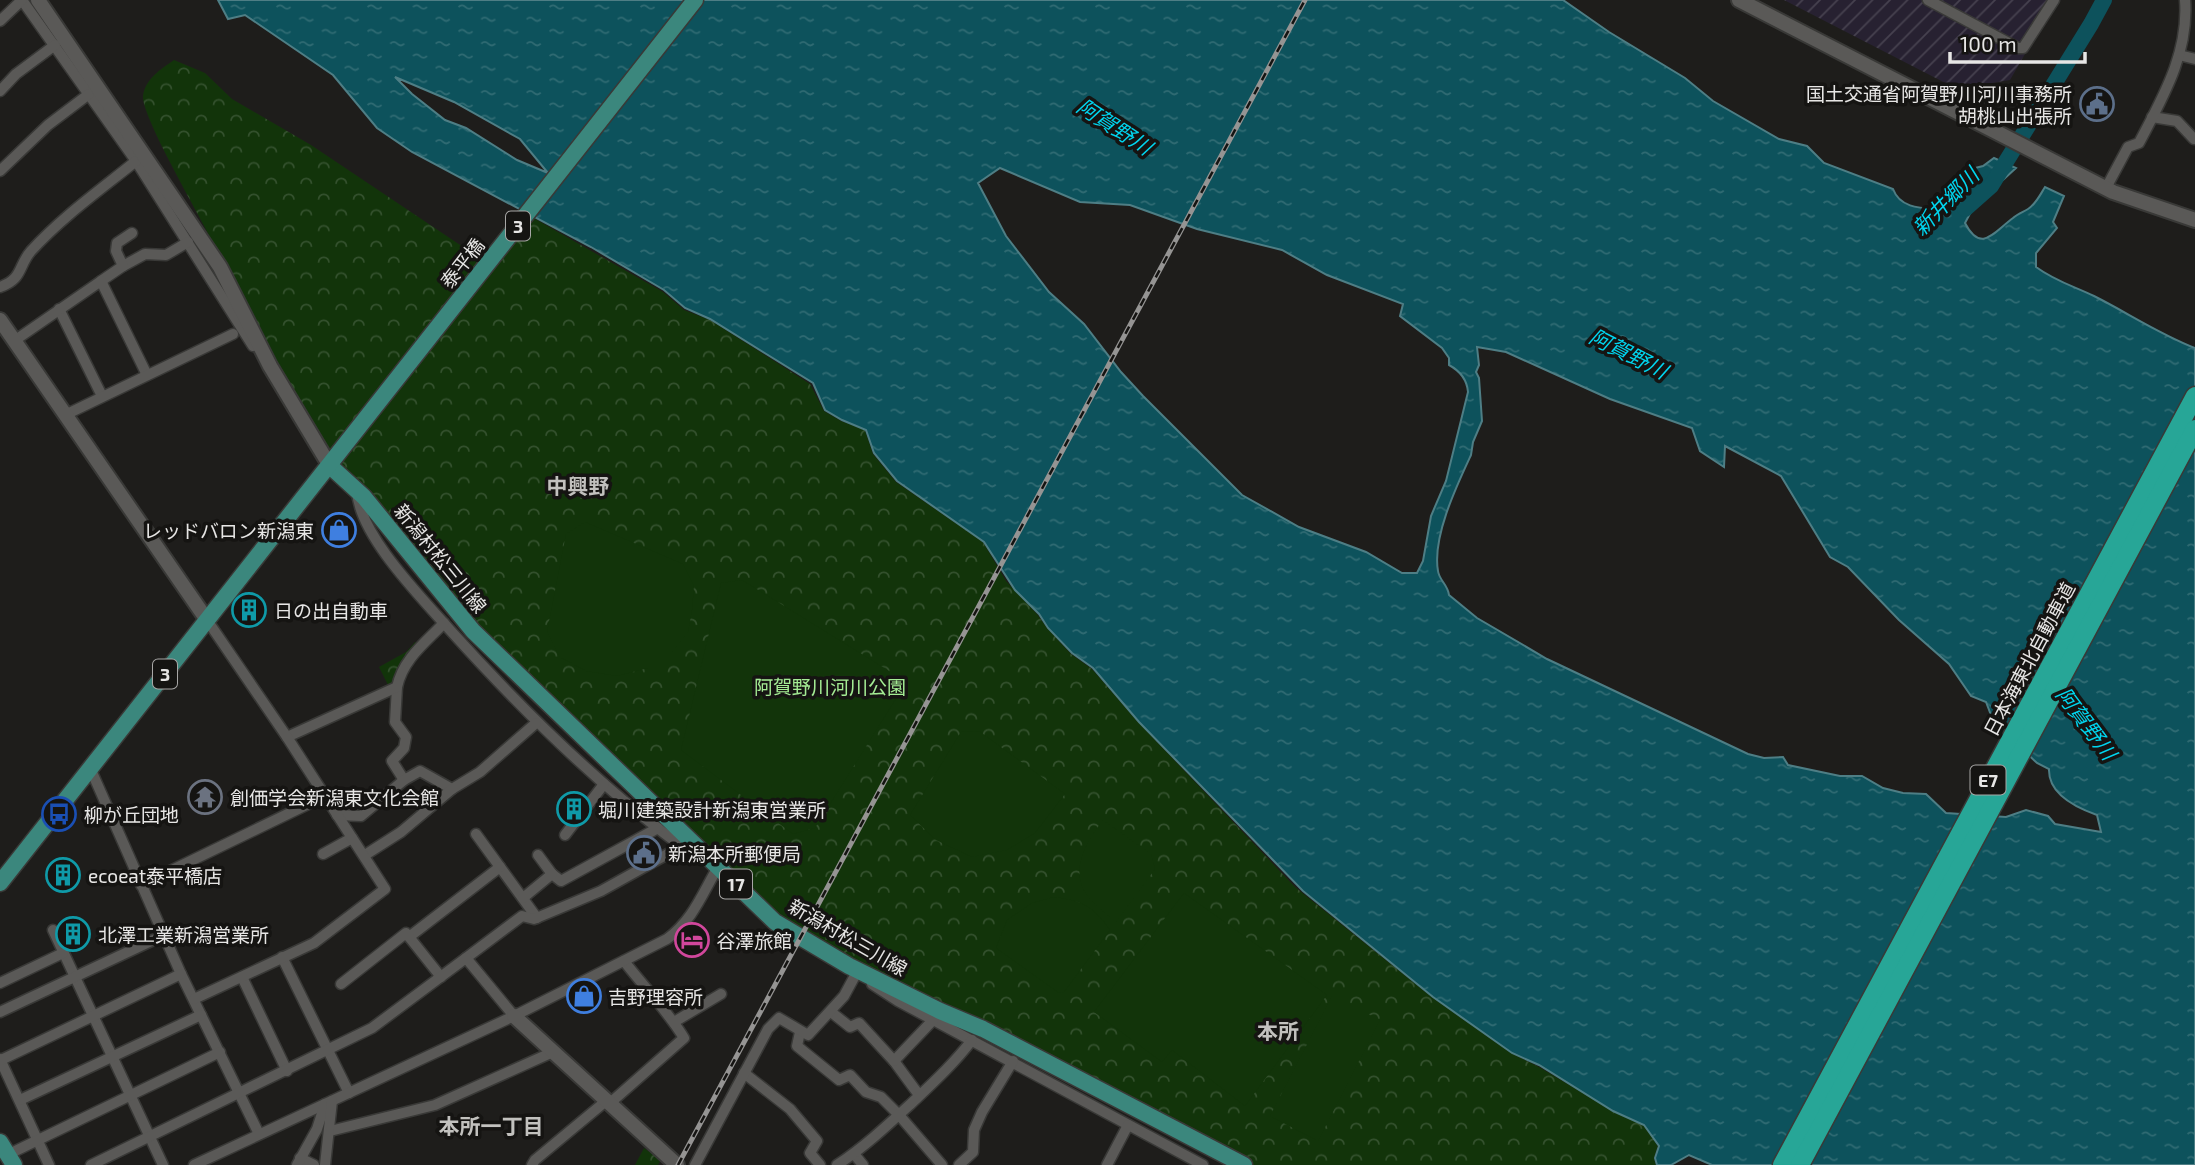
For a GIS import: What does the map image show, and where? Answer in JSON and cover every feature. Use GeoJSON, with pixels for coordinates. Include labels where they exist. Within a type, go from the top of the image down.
{"type":"FeatureCollection","features":[{"type":"Feature","properties":{"kind":"highway","name":"日本海東北自動車道"},"geometry":{"type":"LineString","coordinates":[[1782,1165],[2195,396]]}},
{"type":"Feature","properties":{"kind":"highway","name":"日本海東北自動車道"},"geometry":{"type":"LineString","coordinates":[[1800,1165],[2195,429]]}},
{"type":"Feature","properties":{"kind":"main road","name":"泰平橋"},"geometry":{"type":"LineString","coordinates":[[330,466],[695,0]]}},
{"type":"Feature","properties":{"kind":"main road","name":"新潟村松三川線"},"geometry":{"type":"LineString","coordinates":[[330,466],[357,490],[474,631],[775,922],[853,969],[983,1029],[1244,1165]]}},
{"type":"Feature","properties":{"kind":"main road","name":"3"},"geometry":{"type":"LineString","coordinates":[[0,883],[330,466]]}},
{"type":"Feature","properties":{"kind":"street"},"geometry":{"type":"LineString","coordinates":[[0,21],[22,0],[136,161],[256,351],[265,357]]}},
{"type":"Feature","properties":{"kind":"street"},"geometry":{"type":"LineString","coordinates":[[38,0],[220,267],[265,357],[330,466]]}},
{"type":"Feature","properties":{"kind":"street"},"geometry":{"type":"LineString","coordinates":[[1739,0],[2106,188],[2195,220]]}},
{"type":"Feature","properties":{"kind":"street"},"geometry":{"type":"LineString","coordinates":[[1928,0],[2018,48],[2023,48],[2054,0]]}},
{"type":"Feature","properties":{"kind":"street"},"geometry":{"type":"LineString","coordinates":[[2106,188],[2128,147],[2139,143],[2173,78],[2185,25],[2185,0]]}},
{"type":"Feature","properties":{"kind":"street"},"geometry":{"type":"LineString","coordinates":[[0,90],[16,74],[55,45]]}},
{"type":"Feature","properties":{"kind":"street"},"geometry":{"type":"LineString","coordinates":[[2179,55],[2195,59]]}},
{"type":"Feature","properties":{"kind":"street"},"geometry":{"type":"LineString","coordinates":[[0,171],[48,125],[89,94]]}},
{"type":"Feature","properties":{"kind":"street"},"geometry":{"type":"LineString","coordinates":[[2152,117],[2177,121],[2194,139]]}},
{"type":"Feature","properties":{"kind":"street"},"geometry":{"type":"LineString","coordinates":[[0,287],[9,284],[18,276],[28,254],[63,220],[136,161]]}},
{"type":"Feature","properties":{"kind":"street"},"geometry":{"type":"LineString","coordinates":[[123,267],[116,251],[117,243],[132,233]]}},
{"type":"Feature","properties":{"kind":"street"},"geometry":{"type":"LineString","coordinates":[[14,341],[145,254],[166,255],[188,242]]}},
{"type":"Feature","properties":{"kind":"street"},"geometry":{"type":"LineString","coordinates":[[101,281],[147,375]]}},
{"type":"Feature","properties":{"kind":"street"},"geometry":{"type":"LineString","coordinates":[[60,309],[102,397]]}},
{"type":"Feature","properties":{"kind":"street"},"geometry":{"type":"LineString","coordinates":[[0,320],[287,737],[385,889],[314,943],[194,999]]}},
{"type":"Feature","properties":{"kind":"street"},"geometry":{"type":"LineString","coordinates":[[65,415],[233,334]]}},
{"type":"Feature","properties":{"kind":"street"},"geometry":{"type":"LineString","coordinates":[[194,1165],[514,1016],[678,931],[697,907],[719,867],[682,846],[658,828],[536,723],[406,580],[370,531],[357,498],[357,490]]}},
{"type":"Feature","properties":{"kind":"street"},"geometry":{"type":"LineString","coordinates":[[404,780],[392,761],[404,748],[406,737],[395,722],[400,671],[444,623]]}},
{"type":"Feature","properties":{"kind":"street"},"geometry":{"type":"LineString","coordinates":[[287,737],[397,687]]}},
{"type":"Feature","properties":{"kind":"street"},"geometry":{"type":"LineString","coordinates":[[365,855],[420,818],[452,789],[480,772],[536,723]]}},
{"type":"Feature","properties":{"kind":"street"},"geometry":{"type":"LineString","coordinates":[[91,770],[181,974],[258,1134]]}},
{"type":"Feature","properties":{"kind":"street"},"geometry":{"type":"LineString","coordinates":[[337,815],[361,816],[404,780],[420,771],[452,789]]}},
{"type":"Feature","properties":{"kind":"street"},"geometry":{"type":"LineString","coordinates":[[565,835],[604,784]]}},
{"type":"Feature","properties":{"kind":"street"},"geometry":{"type":"LineString","coordinates":[[141,885],[325,796]]}},
{"type":"Feature","properties":{"kind":"street"},"geometry":{"type":"LineString","coordinates":[[538,855],[552,874],[561,881],[658,828]]}},
{"type":"Feature","properties":{"kind":"street"},"geometry":{"type":"LineString","coordinates":[[476,834],[537,918]]}},
{"type":"Feature","properties":{"kind":"street"},"geometry":{"type":"LineString","coordinates":[[323,853],[352,838]]}},
{"type":"Feature","properties":{"kind":"street"},"geometry":{"type":"LineString","coordinates":[[92,1165],[372,1028],[522,916],[534,919],[601,891],[682,846]]}},
{"type":"Feature","properties":{"kind":"street"},"geometry":{"type":"LineString","coordinates":[[409,937],[500,867]]}},
{"type":"Feature","properties":{"kind":"street"},"geometry":{"type":"LineString","coordinates":[[523,898],[552,874]]}},
{"type":"Feature","properties":{"kind":"street"},"geometry":{"type":"LineString","coordinates":[[53,930],[163,1165]]}},
{"type":"Feature","properties":{"kind":"street"},"geometry":{"type":"LineString","coordinates":[[341,984],[406,933],[441,976]]}},
{"type":"Feature","properties":{"kind":"street"},"geometry":{"type":"LineString","coordinates":[[0,1012],[164,935]]}},
{"type":"Feature","properties":{"kind":"street"},"geometry":{"type":"LineString","coordinates":[[0,983],[63,953]]}},
{"type":"Feature","properties":{"kind":"street"},"geometry":{"type":"LineString","coordinates":[[282,957],[349,1093]]}},
{"type":"Feature","properties":{"kind":"street"},"geometry":{"type":"LineString","coordinates":[[466,957],[514,1016],[677,1165]]}},
{"type":"Feature","properties":{"kind":"street"},"geometry":{"type":"LineString","coordinates":[[532,1165],[684,1038],[624,961]]}},
{"type":"Feature","properties":{"kind":"street"},"geometry":{"type":"LineString","coordinates":[[695,1165],[768,1029],[779,1018],[808,1035],[844,996],[853,969],[881,991],[1203,1165]]}},
{"type":"Feature","properties":{"kind":"street"},"geometry":{"type":"LineString","coordinates":[[48,1165],[0,1060],[181,974]]}},
{"type":"Feature","properties":{"kind":"street"},"geometry":{"type":"LineString","coordinates":[[242,976],[286,1071]]}},
{"type":"Feature","properties":{"kind":"street"},"geometry":{"type":"LineString","coordinates":[[674,1022],[721,994]]}},
{"type":"Feature","properties":{"kind":"street"},"geometry":{"type":"LineString","coordinates":[[831,1012],[850,1027],[859,1023],[894,1061],[919,1095]]}},
{"type":"Feature","properties":{"kind":"street"},"geometry":{"type":"LineString","coordinates":[[20,1100],[201,1014]]}},
{"type":"Feature","properties":{"kind":"street"},"geometry":{"type":"LineString","coordinates":[[894,1061],[933,1019]]}},
{"type":"Feature","properties":{"kind":"street"},"geometry":{"type":"LineString","coordinates":[[800,1031],[797,1046],[839,1080],[850,1075],[866,1092],[881,1097],[940,1164]]}},
{"type":"Feature","properties":{"kind":"street"},"geometry":{"type":"LineString","coordinates":[[837,1165],[899,1115],[960,1057],[972,1040]]}},
{"type":"Feature","properties":{"kind":"street"},"geometry":{"type":"LineString","coordinates":[[7,1154],[131,1097],[220,1052]]}},
{"type":"Feature","properties":{"kind":"street"},"geometry":{"type":"LineString","coordinates":[[330,1131],[435,1105],[553,1052]]}},
{"type":"Feature","properties":{"kind":"street"},"geometry":{"type":"LineString","coordinates":[[959,1165],[973,1152],[974,1130],[982,1112],[1013,1062]]}},
{"type":"Feature","properties":{"kind":"street"},"geometry":{"type":"LineString","coordinates":[[744,1073],[790,1109],[817,1140],[810,1153],[820,1165]]}},
{"type":"Feature","properties":{"kind":"street"},"geometry":{"type":"LineString","coordinates":[[325,1165],[330,1131],[329,1102]]}},
{"type":"Feature","properties":{"kind":"street"},"geometry":{"type":"LineString","coordinates":[[314,1165],[298,1162],[329,1102]]}},
{"type":"Feature","properties":{"kind":"street"},"geometry":{"type":"LineString","coordinates":[[1107,1165],[1128,1125]]}},
{"type":"Feature","properties":{"kind":"street"},"geometry":{"type":"LineString","coordinates":[[853,1154],[863,1165]]}},
{"type":"Feature","properties":{"kind":"shaded area"},"geometry":{"type":"Polygon","coordinates":[[[1784,0],[2056,0],[2010,80],[1957,89],[1784,0]]]}},
{"type":"Feature","properties":{"kind":"green space","name":"阿賀野川河川公園"},"geometry":{"type":"Polygon","coordinates":[[[174,60],[205,73],[232,99],[311,145],[484,261],[523,212],[663,292],[684,310],[710,320],[810,384],[824,411],[865,430],[873,454],[896,482],[983,542],[1006,581],[1047,628],[1071,654],[1092,669],[1138,722],[1295,887],[1433,998],[1511,1053],[1613,1111],[1644,1125],[1658,1146],[1654,1158],[1656,1165],[1251,1165],[865,971],[779,919],[475,625],[346,472],[333,451],[328,450],[306,418],[208,239],[210,237],[151,123],[145,107],[144,90],[154,75],[174,60]]]}},
{"type":"Feature","properties":{"kind":"green space"},"geometry":{"type":"Polygon","coordinates":[[[585,522],[683,564],[694,586],[688,632],[672,652],[648,668],[617,676],[586,671],[560,657],[547,632],[566,534],[585,522]]]}},
{"type":"Feature","properties":{"kind":"green space"},"geometry":{"type":"Polygon","coordinates":[[[742,580],[894,674],[897,697],[815,828],[793,834],[681,750],[721,583],[742,580]]]}},
{"type":"Feature","properties":{"kind":"green space"},"geometry":{"type":"Polygon","coordinates":[[[415,642],[418,644],[395,674],[393,683],[388,685],[379,667],[406,652],[415,642]]]}},
{"type":"Feature","properties":{"kind":"green space"},"geometry":{"type":"Polygon","coordinates":[[[979,731],[1065,794],[1035,833],[1007,850],[972,857],[936,840],[910,815],[961,732],[979,731]]]}},
{"type":"Feature","properties":{"kind":"green space"},"geometry":{"type":"Polygon","coordinates":[[[1103,820],[1151,854],[1155,869],[1116,922],[1090,899],[1080,876],[1086,846],[1103,820]]]}},
{"type":"Feature","properties":{"kind":"green space"},"geometry":{"type":"Polygon","coordinates":[[[1184,893],[1327,995],[1245,1106],[1172,1050],[1162,1062],[1094,1012],[1184,893]]]}},
{"type":"Feature","properties":{"kind":"green space"},"geometry":{"type":"Polygon","coordinates":[[[1054,897],[1073,900],[1087,906],[1110,930],[1064,992],[1059,993],[996,948],[1007,920],[1032,903],[1054,897]]]}},
{"type":"Feature","properties":{"kind":"green space"},"geometry":{"type":"Polygon","coordinates":[[[1332,996],[1380,1020],[1318,1141],[1270,1116],[1332,996]]]}},
{"type":"Feature","properties":{"kind":"green space"},"geometry":{"type":"Polygon","coordinates":[[[644,1148],[661,1160],[658,1165],[635,1165],[644,1148]]]}},
{"type":"Feature","properties":{"kind":"water","name":"阿賀野川"},"geometry":{"type":"Polygon","coordinates":[[[218,0],[1563,0],[1609,32],[1685,78],[1713,101],[1779,139],[1807,146],[1824,163],[1893,189],[1900,200],[1911,206],[1938,209],[1953,193],[1959,172],[1983,166],[1994,158],[2016,168],[2003,180],[1983,189],[1965,223],[1971,232],[1982,239],[1994,234],[2031,207],[2045,187],[2064,196],[2053,222],[2057,228],[2036,253],[2036,267],[2195,348],[2195,1165],[1712,1165],[1689,1155],[1671,1165],[1657,1165],[1655,1158],[1659,1146],[1644,1125],[1613,1111],[1539,1065],[1512,1053],[1433,997],[1303,891],[1139,722],[1093,668],[1072,653],[1048,628],[1039,614],[1015,590],[984,542],[897,481],[874,453],[866,430],[825,410],[813,383],[710,319],[685,308],[664,290],[591,247],[412,152],[377,128],[333,75],[245,15],[228,19],[218,0]],[[395,77],[445,120],[466,128],[517,160],[548,173],[520,139],[454,102],[395,77]],[[1000,168],[978,183],[1006,236],[1049,292],[1084,324],[1143,396],[1242,495],[1299,527],[1366,552],[1402,573],[1417,573],[1423,561],[1431,516],[1446,481],[1468,392],[1464,379],[1449,365],[1449,358],[1442,348],[1400,316],[1403,304],[1327,275],[1282,250],[1197,229],[1130,205],[1080,202],[1000,168]],[[1477,347],[1479,365],[1476,372],[1479,378],[1482,421],[1442,527],[1437,557],[1439,574],[1449,595],[1477,618],[1547,659],[1748,754],[1764,758],[1783,757],[1788,765],[1840,776],[1862,776],[1883,788],[1903,793],[1926,794],[1946,813],[2006,817],[2026,810],[2048,816],[2055,824],[2101,832],[2097,815],[2073,804],[2058,793],[2050,778],[2049,769],[2037,763],[1994,723],[1986,702],[1971,696],[1949,664],[1899,620],[1848,567],[1830,557],[1781,476],[1725,446],[1724,467],[1700,451],[1692,428],[1610,399],[1506,352],[1477,347]]]}},
{"type":"Feature","properties":{"kind":"waterway","name":"新井郷川"},"geometry":{"type":"LineString","coordinates":[[1965,209],[1991,186],[2104,0]]}},
{"type":"Feature","properties":{"kind":"railway"},"geometry":{"type":"LineString","coordinates":[[678,1165],[1305,0]]}},
{"type":"Feature","properties":{"kind":"place","name":"国土交通省阿賀野川河川事務所 胡桃山出張所"},"geometry":{"type":"Point","coordinates":[2097,104]}},
{"type":"Feature","properties":{"kind":"place","name":"レッドバロン新潟東"},"geometry":{"type":"Point","coordinates":[339,530]}},
{"type":"Feature","properties":{"kind":"place","name":"日の出自動車"},"geometry":{"type":"Point","coordinates":[249,610]}},
{"type":"Feature","properties":{"kind":"place","name":"創価学会新潟東文化会館"},"geometry":{"type":"Point","coordinates":[205,797]}},
{"type":"Feature","properties":{"kind":"place","name":"堀川建築設計新潟東営業所"},"geometry":{"type":"Point","coordinates":[574,809]}},
{"type":"Feature","properties":{"kind":"place","name":"柳が丘団地"},"geometry":{"type":"Point","coordinates":[59,814]}},
{"type":"Feature","properties":{"kind":"place","name":"新潟本所郵便局"},"geometry":{"type":"Point","coordinates":[644,853]}},
{"type":"Feature","properties":{"kind":"place","name":"ecoeat泰平橋店"},"geometry":{"type":"Point","coordinates":[63,875]}},
{"type":"Feature","properties":{"kind":"place","name":"北澤工業新潟営業所"},"geometry":{"type":"Point","coordinates":[73,934]}},
{"type":"Feature","properties":{"kind":"place","name":"谷澤旅館"},"geometry":{"type":"Point","coordinates":[692,940]}},
{"type":"Feature","properties":{"kind":"place","name":"吉野理容所"},"geometry":{"type":"Point","coordinates":[584,996]}},
{"type":"Feature","properties":{"kind":"district","name":"中興野"},"geometry":{"type":"Point","coordinates":[578,485]}},
{"type":"Feature","properties":{"kind":"district","name":"本所"},"geometry":{"type":"Point","coordinates":[1278,1030]}},
{"type":"Feature","properties":{"kind":"district","name":"本所一丁目"},"geometry":{"type":"Point","coordinates":[491,1125]}}]}
